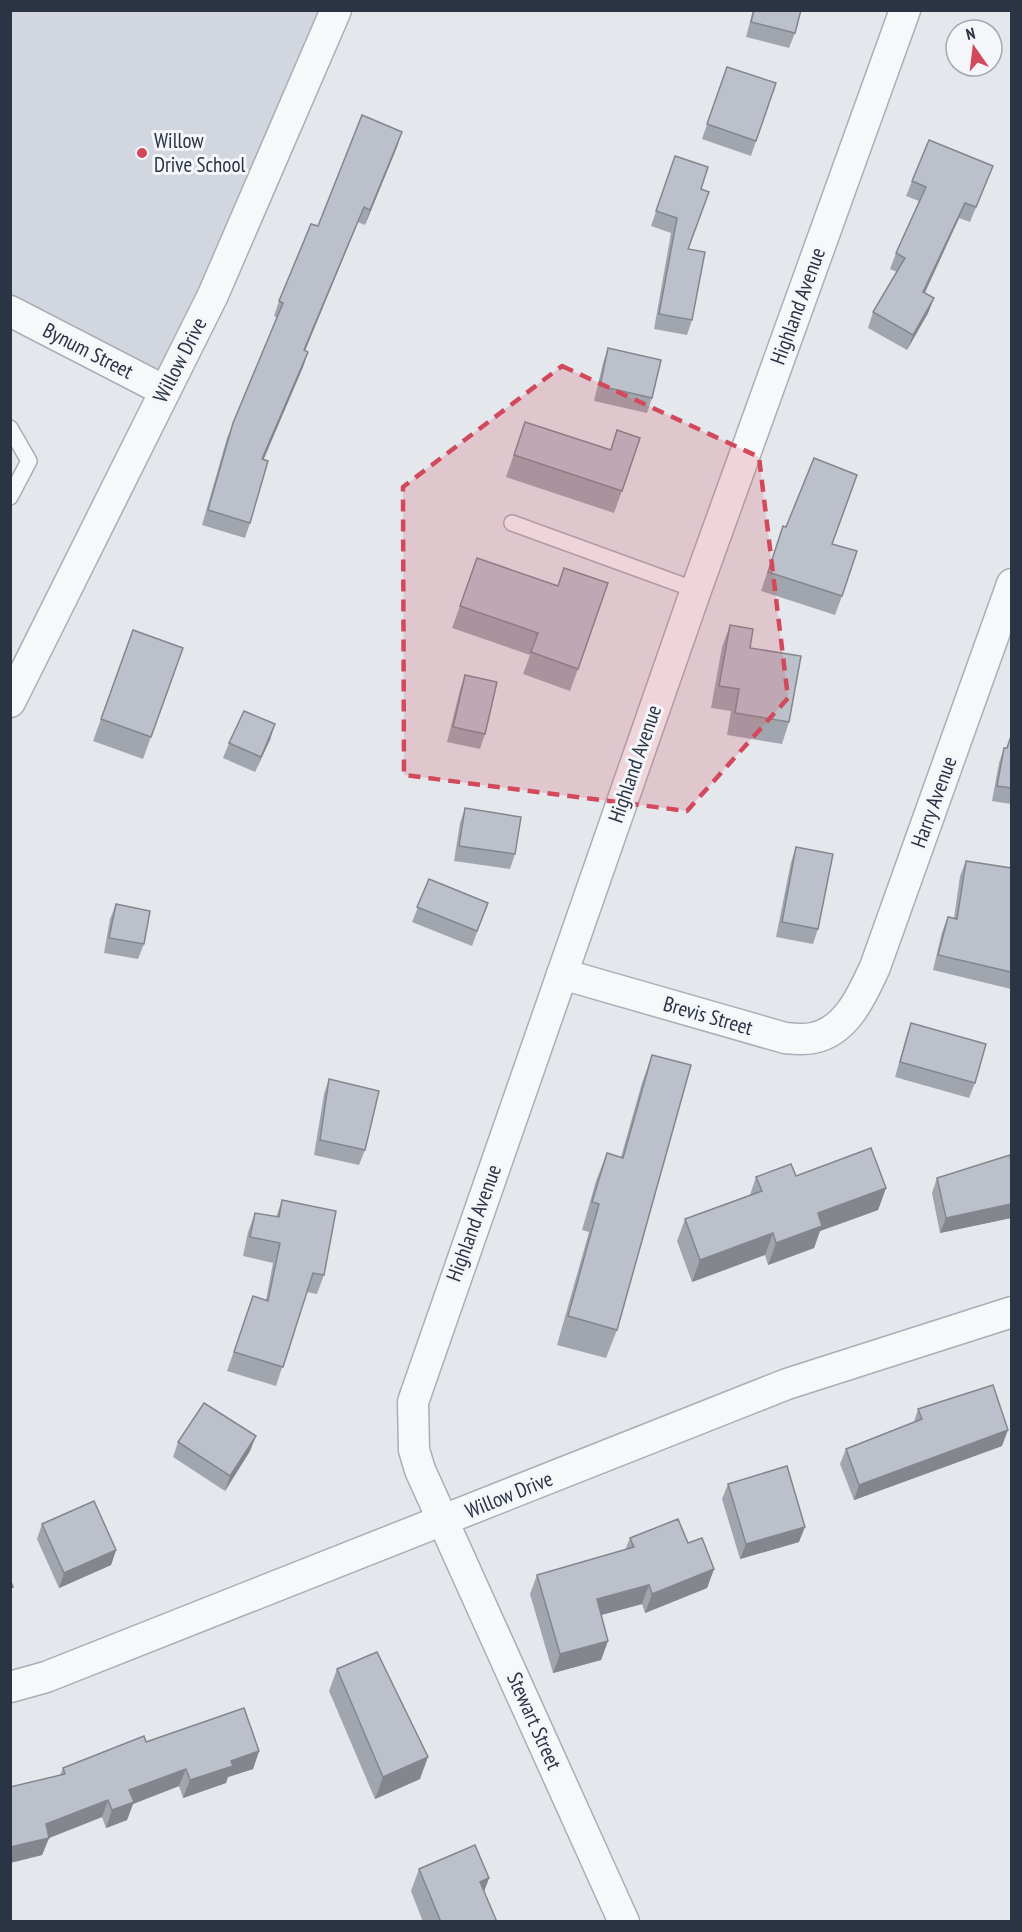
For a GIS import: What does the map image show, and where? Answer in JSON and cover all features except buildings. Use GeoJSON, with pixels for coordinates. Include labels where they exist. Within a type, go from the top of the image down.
{"type":"FeatureCollection","features":[{"type":"Feature","properties":{"kind":"street","name":"Willow Drive"},"geometry":{"type":"LineString","coordinates":[[10,702],[213,295],[336,10]]}},
{"type":"Feature","properties":{"kind":"street","name":"Highland Avenue"},"geometry":{"type":"LineString","coordinates":[[444,1521],[414,1450],[414,1402],[441,1316],[696,590],[905,10]]}},
{"type":"Feature","properties":{"kind":"street","name":"Bynum Street"},"geometry":{"type":"LineString","coordinates":[[10,311],[165,391]]}},
{"type":"Feature","properties":{"kind":"street","name":"Harry Avenue"},"geometry":{"type":"LineString","coordinates":[[848,1015],[857,1006],[875,967],[1011,584]]}},
{"type":"Feature","properties":{"kind":"street","name":"Brevis Street"},"geometry":{"type":"LineString","coordinates":[[562,974],[785,1038],[812,1039],[827,1034],[848,1015]]}},
{"type":"Feature","properties":{"kind":"street","name":"Willow Drive"},"geometry":{"type":"LineString","coordinates":[[10,1687],[46,1677],[787,1384],[1011,1312]]}},
{"type":"Feature","properties":{"kind":"street","name":"Stewart Street"},"geometry":{"type":"LineString","coordinates":[[444,1521],[624,1922]]}},
{"type":"Feature","properties":{"kind":"lane"},"geometry":{"type":"LineString","coordinates":[[10,428],[29,461],[10,497]]}},
{"type":"Feature","properties":{"kind":"lane"},"geometry":{"type":"LineString","coordinates":[[512,523],[696,590]]}},
{"type":"Feature","properties":{"kind":"highlighted area"},"geometry":{"type":"Polygon","coordinates":[[[562,366],[759,457],[788,698],[687,811],[404,775],[403,487],[562,366]]]}},
{"type":"Feature","properties":{"kind":"shaded area","name":"Willow Drive School"},"geometry":{"type":"Polygon","coordinates":[[[10,11],[336,11],[165,391],[11,311],[10,11]]]}},
{"type":"Feature","properties":{"kind":"place","name":"Willow Drive School"},"geometry":{"type":"Point","coordinates":[142,153]}}]}
